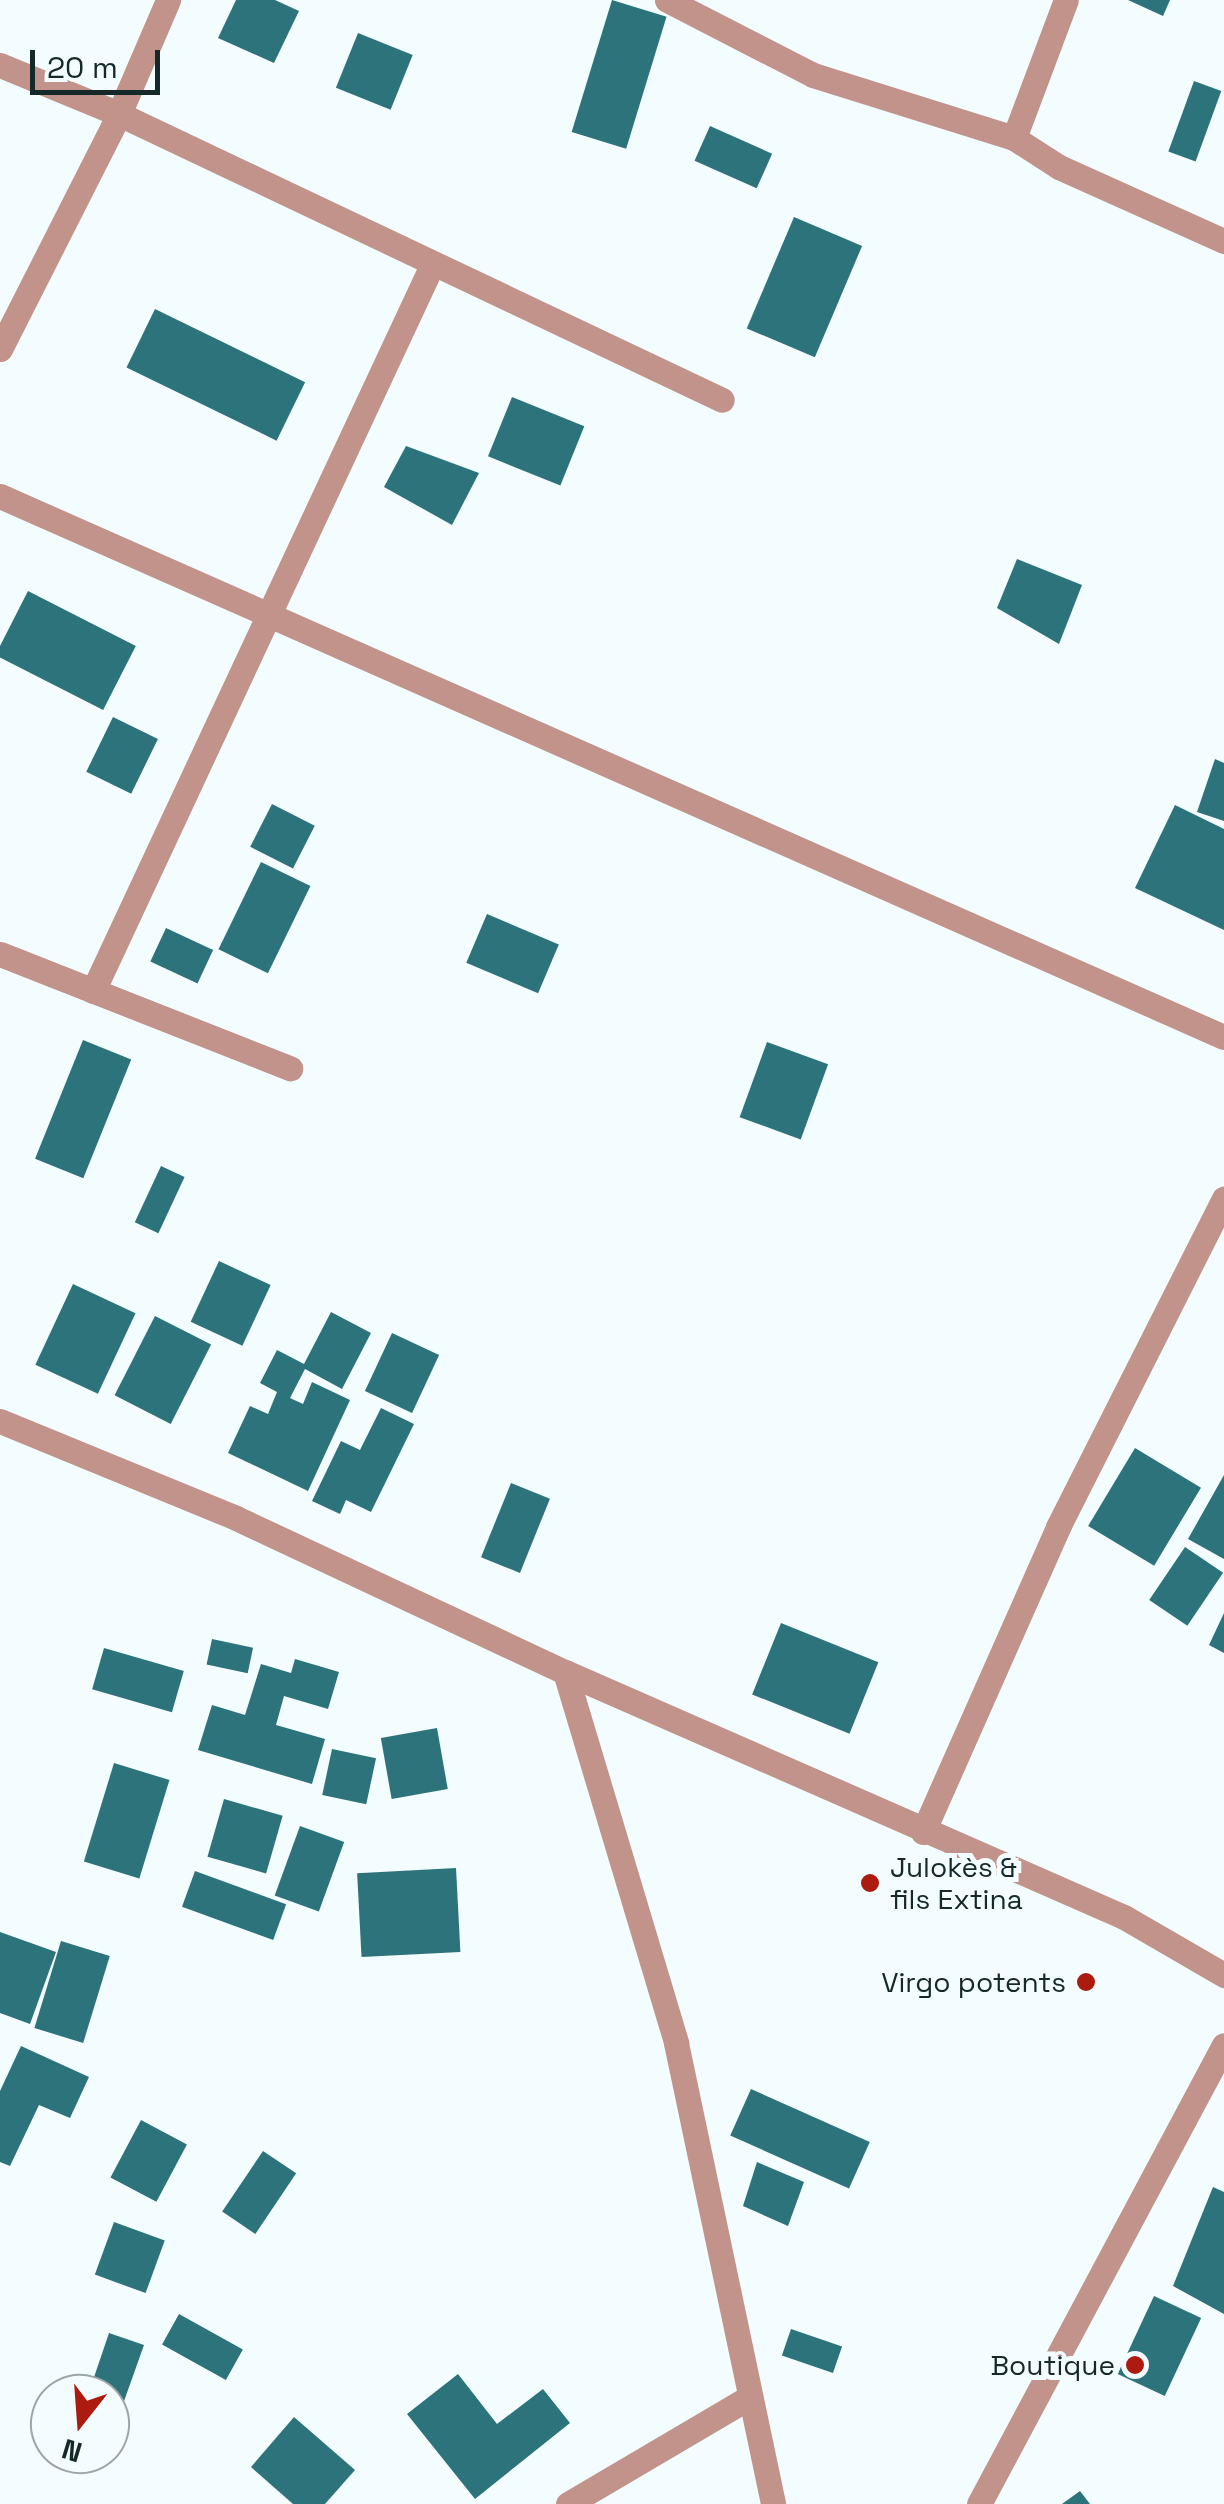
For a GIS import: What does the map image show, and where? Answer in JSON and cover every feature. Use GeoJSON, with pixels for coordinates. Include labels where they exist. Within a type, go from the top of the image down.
{"type":"FeatureCollection","features":[{"type":"Feature","properties":{"kind":"street"},"geometry":{"type":"LineString","coordinates":[[0,349],[119,114],[168,0]]}},
{"type":"Feature","properties":{"kind":"street"},"geometry":{"type":"LineString","coordinates":[[668,0],[813,75],[1014,138],[1059,166],[1224,240]]}},
{"type":"Feature","properties":{"kind":"street"},"geometry":{"type":"LineString","coordinates":[[1014,138],[1066,0]]}},
{"type":"Feature","properties":{"kind":"street"},"geometry":{"type":"LineString","coordinates":[[0,66],[119,114],[432,266],[722,400]]}},
{"type":"Feature","properties":{"kind":"street"},"geometry":{"type":"LineString","coordinates":[[93,991],[272,616],[432,266]]}},
{"type":"Feature","properties":{"kind":"street"},"geometry":{"type":"LineString","coordinates":[[0,496],[1224,1038]]}},
{"type":"Feature","properties":{"kind":"street"},"geometry":{"type":"LineString","coordinates":[[0,954],[290,1068]]}},
{"type":"Feature","properties":{"kind":"street"},"geometry":{"type":"LineString","coordinates":[[923,1832],[1058,1527],[1224,1199]]}},
{"type":"Feature","properties":{"kind":"street"},"geometry":{"type":"LineString","coordinates":[[0,1420],[236,1518],[565,1672],[923,1832],[1124,1916],[1224,1975]]}},
{"type":"Feature","properties":{"kind":"street"},"geometry":{"type":"LineString","coordinates":[[565,1672],[676,2042],[746,2400],[773,2504]]}},
{"type":"Feature","properties":{"kind":"street"},"geometry":{"type":"LineString","coordinates":[[979,2504],[1224,2046]]}},
{"type":"Feature","properties":{"kind":"street"},"geometry":{"type":"LineString","coordinates":[[568,2504],[746,2400]]}},
{"type":"Feature","properties":{"kind":"building"},"geometry":{"type":"Polygon","coordinates":[[[236,0],[275,0],[299,11],[274,63],[218,38],[236,0]]]}},
{"type":"Feature","properties":{"kind":"building"},"geometry":{"type":"Polygon","coordinates":[[[612,0],[667,17],[626,149],[572,132],[612,0]]]}},
{"type":"Feature","properties":{"kind":"building"},"geometry":{"type":"Polygon","coordinates":[[[1128,0],[1170,0],[1163,16],[1128,0]]]}},
{"type":"Feature","properties":{"kind":"building"},"geometry":{"type":"Polygon","coordinates":[[[358,33],[413,55],[391,110],[336,88],[358,33]]]}},
{"type":"Feature","properties":{"kind":"building"},"geometry":{"type":"Polygon","coordinates":[[[1194,81],[1221,91],[1196,161],[1168,151],[1194,81]]]}},
{"type":"Feature","properties":{"kind":"building"},"geometry":{"type":"Polygon","coordinates":[[[710,126],[772,154],[757,188],[695,161],[710,126]]]}},
{"type":"Feature","properties":{"kind":"building"},"geometry":{"type":"Polygon","coordinates":[[[794,217],[862,246],[815,357],[747,328],[794,217]]]}},
{"type":"Feature","properties":{"kind":"building"},"geometry":{"type":"Polygon","coordinates":[[[155,309],[305,382],[277,441],[127,367],[155,309]]]}},
{"type":"Feature","properties":{"kind":"building"},"geometry":{"type":"Polygon","coordinates":[[[512,397],[584,426],[560,486],[488,456],[512,397]]]}},
{"type":"Feature","properties":{"kind":"building"},"geometry":{"type":"Polygon","coordinates":[[[406,446],[479,473],[452,525],[384,487],[406,446]]]}},
{"type":"Feature","properties":{"kind":"building"},"geometry":{"type":"Polygon","coordinates":[[[1017,559],[1082,585],[1059,644],[997,608],[1017,559]]]}},
{"type":"Feature","properties":{"kind":"building"},"geometry":{"type":"Polygon","coordinates":[[[28,591],[136,646],[103,710],[0,658],[0,646],[28,591]]]}},
{"type":"Feature","properties":{"kind":"building"},"geometry":{"type":"Polygon","coordinates":[[[113,717],[158,739],[131,794],[86,772],[113,717]]]}},
{"type":"Feature","properties":{"kind":"building"},"geometry":{"type":"Polygon","coordinates":[[[1215,759],[1224,763],[1224,821],[1197,812],[1215,759]]]}},
{"type":"Feature","properties":{"kind":"building"},"geometry":{"type":"Polygon","coordinates":[[[272,804],[315,826],[293,869],[250,847],[272,804]]]}},
{"type":"Feature","properties":{"kind":"building"},"geometry":{"type":"Polygon","coordinates":[[[1175,805],[1224,829],[1224,930],[1135,888],[1175,805]]]}},
{"type":"Feature","properties":{"kind":"building"},"geometry":{"type":"Polygon","coordinates":[[[261,862],[310,886],[268,973],[218,949],[261,862]]]}},
{"type":"Feature","properties":{"kind":"building"},"geometry":{"type":"Polygon","coordinates":[[[487,914],[559,944],[538,993],[466,963],[487,914]]]}},
{"type":"Feature","properties":{"kind":"building"},"geometry":{"type":"Polygon","coordinates":[[[166,928],[213,950],[197,984],[150,962],[166,928]]]}},
{"type":"Feature","properties":{"kind":"building"},"geometry":{"type":"Polygon","coordinates":[[[83,1040],[131,1059],[83,1178],[35,1159],[83,1040]]]}},
{"type":"Feature","properties":{"kind":"building"},"geometry":{"type":"Polygon","coordinates":[[[767,1042],[828,1064],[801,1139],[740,1117],[767,1042]]]}},
{"type":"Feature","properties":{"kind":"building"},"geometry":{"type":"Polygon","coordinates":[[[161,1166],[185,1177],[158,1233],[135,1222],[161,1166]]]}},
{"type":"Feature","properties":{"kind":"building"},"geometry":{"type":"Polygon","coordinates":[[[219,1261],[271,1285],[242,1346],[191,1322],[219,1261]]]}},
{"type":"Feature","properties":{"kind":"building"},"geometry":{"type":"Polygon","coordinates":[[[73,1284],[136,1313],[98,1394],[35,1365],[73,1284]]]}},
{"type":"Feature","properties":{"kind":"building"},"geometry":{"type":"Polygon","coordinates":[[[331,1312],[371,1333],[342,1389],[305,1369],[290,1398],[303,1404],[312,1382],[350,1400],[308,1491],[228,1453],[250,1406],[268,1414],[277,1392],[260,1383],[277,1350],[304,1364],[331,1312]]]}},
{"type":"Feature","properties":{"kind":"building"},"geometry":{"type":"Polygon","coordinates":[[[155,1316],[211,1345],[171,1424],[115,1395],[155,1316]]]}},
{"type":"Feature","properties":{"kind":"building"},"geometry":{"type":"Polygon","coordinates":[[[392,1333],[439,1355],[412,1413],[365,1391],[392,1333]]]}},
{"type":"Feature","properties":{"kind":"building"},"geometry":{"type":"Polygon","coordinates":[[[381,1408],[414,1424],[371,1512],[346,1500],[340,1514],[312,1501],[341,1441],[360,1450],[381,1408]]]}},
{"type":"Feature","properties":{"kind":"building"},"geometry":{"type":"Polygon","coordinates":[[[1135,1448],[1201,1488],[1154,1566],[1088,1526],[1135,1448]]]}},
{"type":"Feature","properties":{"kind":"building"},"geometry":{"type":"Polygon","coordinates":[[[1224,1475],[1224,1559],[1188,1539],[1224,1475]]]}},
{"type":"Feature","properties":{"kind":"building"},"geometry":{"type":"Polygon","coordinates":[[[511,1483],[550,1499],[520,1573],[481,1557],[511,1483]]]}},
{"type":"Feature","properties":{"kind":"building"},"geometry":{"type":"Polygon","coordinates":[[[1185,1547],[1223,1573],[1187,1626],[1149,1600],[1185,1547]]]}},
{"type":"Feature","properties":{"kind":"building"},"geometry":{"type":"Polygon","coordinates":[[[1224,1613],[1224,1653],[1209,1645],[1224,1613]]]}},
{"type":"Feature","properties":{"kind":"building"},"geometry":{"type":"Polygon","coordinates":[[[781,1623],[878,1662],[850,1734],[752,1694],[781,1623]]]}},
{"type":"Feature","properties":{"kind":"building"},"geometry":{"type":"Polygon","coordinates":[[[212,1639],[253,1648],[248,1673],[207,1664],[212,1639]]]}},
{"type":"Feature","properties":{"kind":"building"},"geometry":{"type":"Polygon","coordinates":[[[104,1648],[184,1671],[172,1712],[92,1689],[104,1648]]]}},
{"type":"Feature","properties":{"kind":"building"},"geometry":{"type":"Polygon","coordinates":[[[295,1659],[339,1672],[328,1709],[284,1696],[276,1725],[325,1739],[312,1784],[198,1750],[212,1705],[245,1715],[261,1664],[291,1673],[295,1659]]]}},
{"type":"Feature","properties":{"kind":"building"},"geometry":{"type":"Polygon","coordinates":[[[437,1728],[448,1789],[392,1799],[381,1738],[437,1728]]]}},
{"type":"Feature","properties":{"kind":"building"},"geometry":{"type":"Polygon","coordinates":[[[332,1749],[376,1758],[366,1804],[322,1795],[332,1749]]]}},
{"type":"Feature","properties":{"kind":"building"},"geometry":{"type":"Polygon","coordinates":[[[114,1763],[169,1780],[139,1878],[84,1861],[114,1763]]]}},
{"type":"Feature","properties":{"kind":"building"},"geometry":{"type":"Polygon","coordinates":[[[224,1799],[283,1816],[266,1873],[207,1857],[224,1799]]]}},
{"type":"Feature","properties":{"kind":"building"},"geometry":{"type":"Polygon","coordinates":[[[300,1826],[344,1842],[319,1912],[275,1896],[300,1826]]]}},
{"type":"Feature","properties":{"kind":"building"},"geometry":{"type":"Polygon","coordinates":[[[456,1868],[460,1952],[362,1957],[357,1873],[456,1868]]]}},
{"type":"Feature","properties":{"kind":"building"},"geometry":{"type":"Polygon","coordinates":[[[195,1871],[286,1904],[273,1940],[182,1907],[195,1871]]]}},
{"type":"Feature","properties":{"kind":"building"},"geometry":{"type":"Polygon","coordinates":[[[0,1932],[56,1952],[30,2024],[0,2013],[0,1932]]]}},
{"type":"Feature","properties":{"kind":"building"},"geometry":{"type":"Polygon","coordinates":[[[61,1941],[110,1956],[83,2043],[34,2028],[61,1941]]]}},
{"type":"Feature","properties":{"kind":"building"},"geometry":{"type":"Polygon","coordinates":[[[21,2046],[89,2077],[70,2118],[39,2105],[10,2166],[0,2162],[0,2091],[21,2046]]]}},
{"type":"Feature","properties":{"kind":"building"},"geometry":{"type":"Polygon","coordinates":[[[751,2089],[870,2142],[849,2188],[730,2136],[751,2089]]]}},
{"type":"Feature","properties":{"kind":"building"},"geometry":{"type":"Polygon","coordinates":[[[141,2120],[187,2144],[156,2202],[110,2177],[141,2120]]]}},
{"type":"Feature","properties":{"kind":"building"},"geometry":{"type":"Polygon","coordinates":[[[263,2151],[296,2173],[255,2234],[222,2212],[263,2151]]]}},
{"type":"Feature","properties":{"kind":"building"},"geometry":{"type":"Polygon","coordinates":[[[757,2162],[804,2182],[788,2226],[743,2206],[757,2162]]]}},
{"type":"Feature","properties":{"kind":"building"},"geometry":{"type":"Polygon","coordinates":[[[1213,2187],[1224,2192],[1224,2314],[1173,2286],[1213,2187]]]}},
{"type":"Feature","properties":{"kind":"building"},"geometry":{"type":"Polygon","coordinates":[[[114,2222],[165,2240],[146,2293],[95,2275],[114,2222]]]}},
{"type":"Feature","properties":{"kind":"building"},"geometry":{"type":"Polygon","coordinates":[[[1154,2296],[1201,2318],[1165,2396],[1118,2374],[1154,2296]]]}},
{"type":"Feature","properties":{"kind":"building"},"geometry":{"type":"Polygon","coordinates":[[[179,2314],[243,2349],[226,2380],[162,2345],[179,2314]]]}},
{"type":"Feature","properties":{"kind":"building"},"geometry":{"type":"Polygon","coordinates":[[[791,2329],[842,2347],[833,2373],[782,2355],[791,2329]]]}},
{"type":"Feature","properties":{"kind":"building"},"geometry":{"type":"Polygon","coordinates":[[[109,2333],[144,2345],[130,2384],[130,2374],[95,2374],[109,2333]]]}},
{"type":"Feature","properties":{"kind":"building"},"geometry":{"type":"Polygon","coordinates":[[[458,2374],[497,2424],[543,2389],[570,2423],[475,2499],[407,2414],[458,2374]]]}},
{"type":"Feature","properties":{"kind":"building"},"geometry":{"type":"Polygon","coordinates":[[[294,2417],[355,2470],[325,2504],[293,2504],[251,2467],[294,2417]]]}},
{"type":"Feature","properties":{"kind":"building"},"geometry":{"type":"Polygon","coordinates":[[[1080,2491],[1090,2504],[1062,2504],[1080,2491]]]}},
{"type":"Feature","properties":{"kind":"place","name":"Julokès & fils Extina"},"geometry":{"type":"Point","coordinates":[870,1883]}},
{"type":"Feature","properties":{"kind":"place","name":"Virgo potents"},"geometry":{"type":"Point","coordinates":[1086,1982]}},
{"type":"Feature","properties":{"kind":"place","name":"Boutique"},"geometry":{"type":"Point","coordinates":[1135,2365]}}]}
